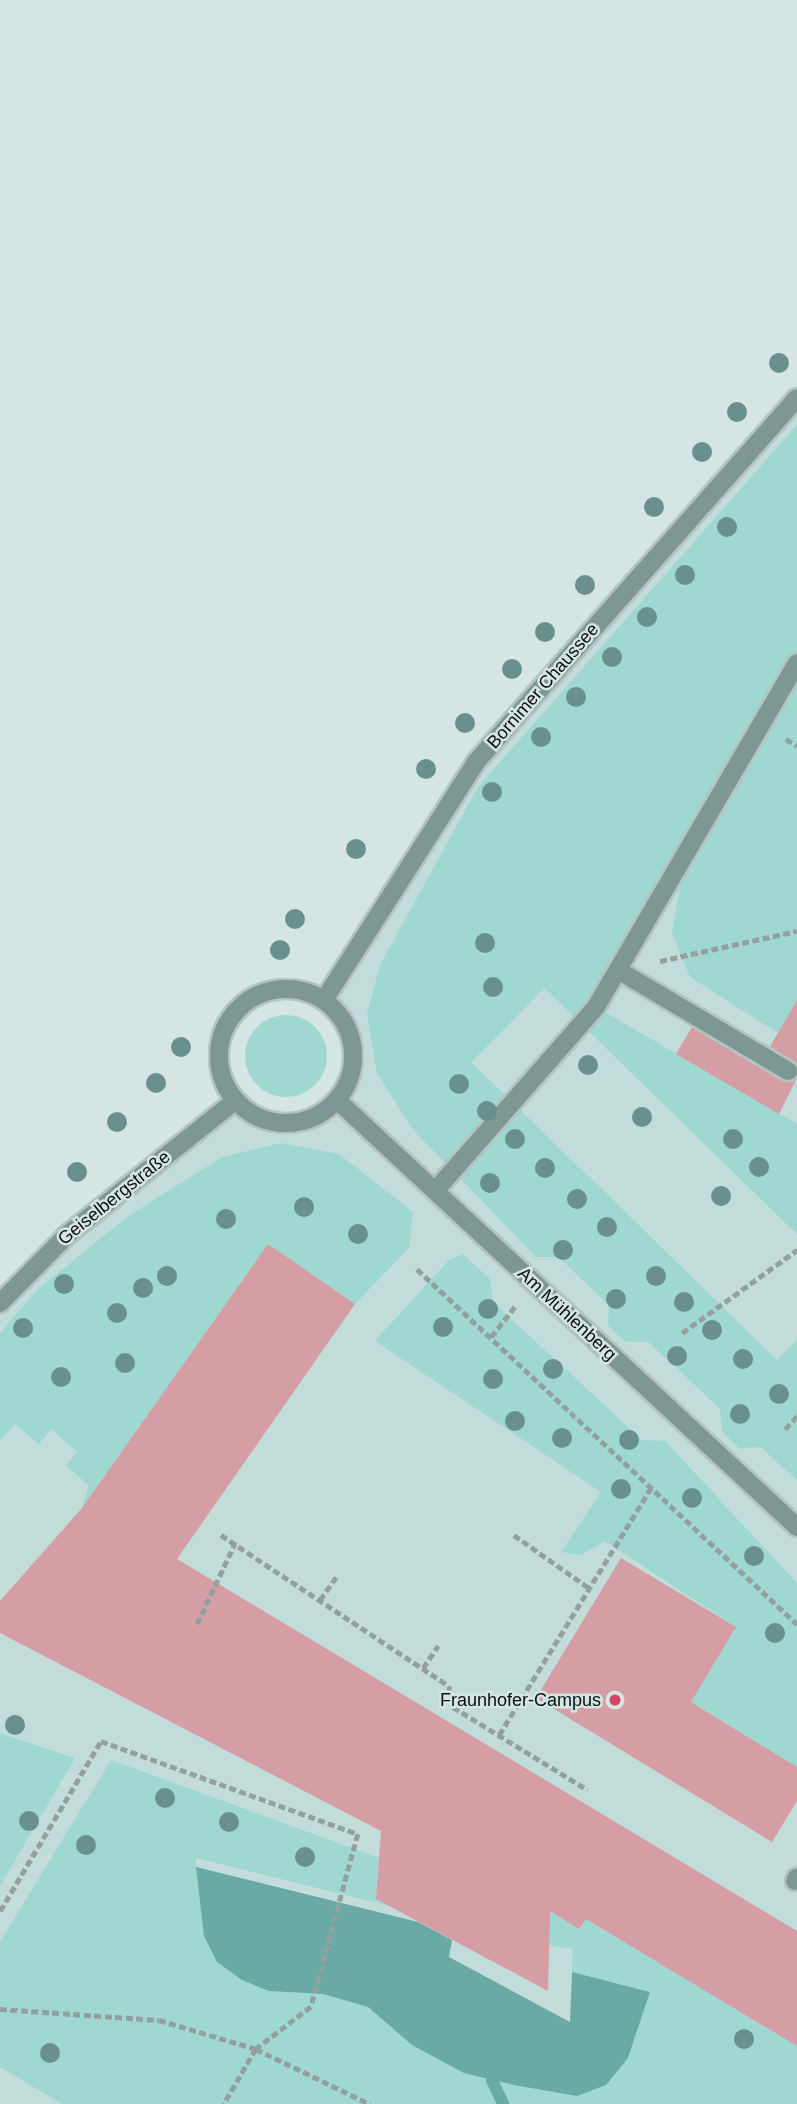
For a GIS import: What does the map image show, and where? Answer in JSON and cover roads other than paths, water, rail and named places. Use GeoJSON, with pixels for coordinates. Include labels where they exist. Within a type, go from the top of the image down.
{"type":"FeatureCollection","features":[{"type":"Feature","properties":{"kind":"street","name":"Bornimer Chaussee"},"geometry":{"type":"LineString","coordinates":[[324,1000],[475,762],[797,398]]}},
{"type":"Feature","properties":{"kind":"street"},"geometry":{"type":"LineString","coordinates":[[435,1191],[550,1065],[618,970],[797,663]]}},
{"type":"Feature","properties":{"kind":"street"},"geometry":{"type":"LineString","coordinates":[[618,970],[788,1071]]}},
{"type":"Feature","properties":{"kind":"street"},"geometry":{"type":"LineString","coordinates":[[282,989],[324,1000],[344,1022],[353,1049],[349,1082],[337,1100],[315,1117],[285,1124],[256,1117],[235,1101],[218,1062],[228,1021],[243,1004],[282,989]]}},
{"type":"Feature","properties":{"kind":"street","name":"Am Mühlenberg"},"geometry":{"type":"LineString","coordinates":[[337,1100],[797,1527]]}},
{"type":"Feature","properties":{"kind":"street","name":"Geiselbergstraße"},"geometry":{"type":"LineString","coordinates":[[0,1303],[67,1235],[235,1101]]}},
{"type":"Feature","properties":{"kind":"waterway"},"geometry":{"type":"LineString","coordinates":[[492,2080],[503,2104]]}},
{"type":"Feature","properties":{"kind":"place","name":"Fraunhofer-Campus"},"geometry":{"type":"Point","coordinates":[615,1700]}}]}
